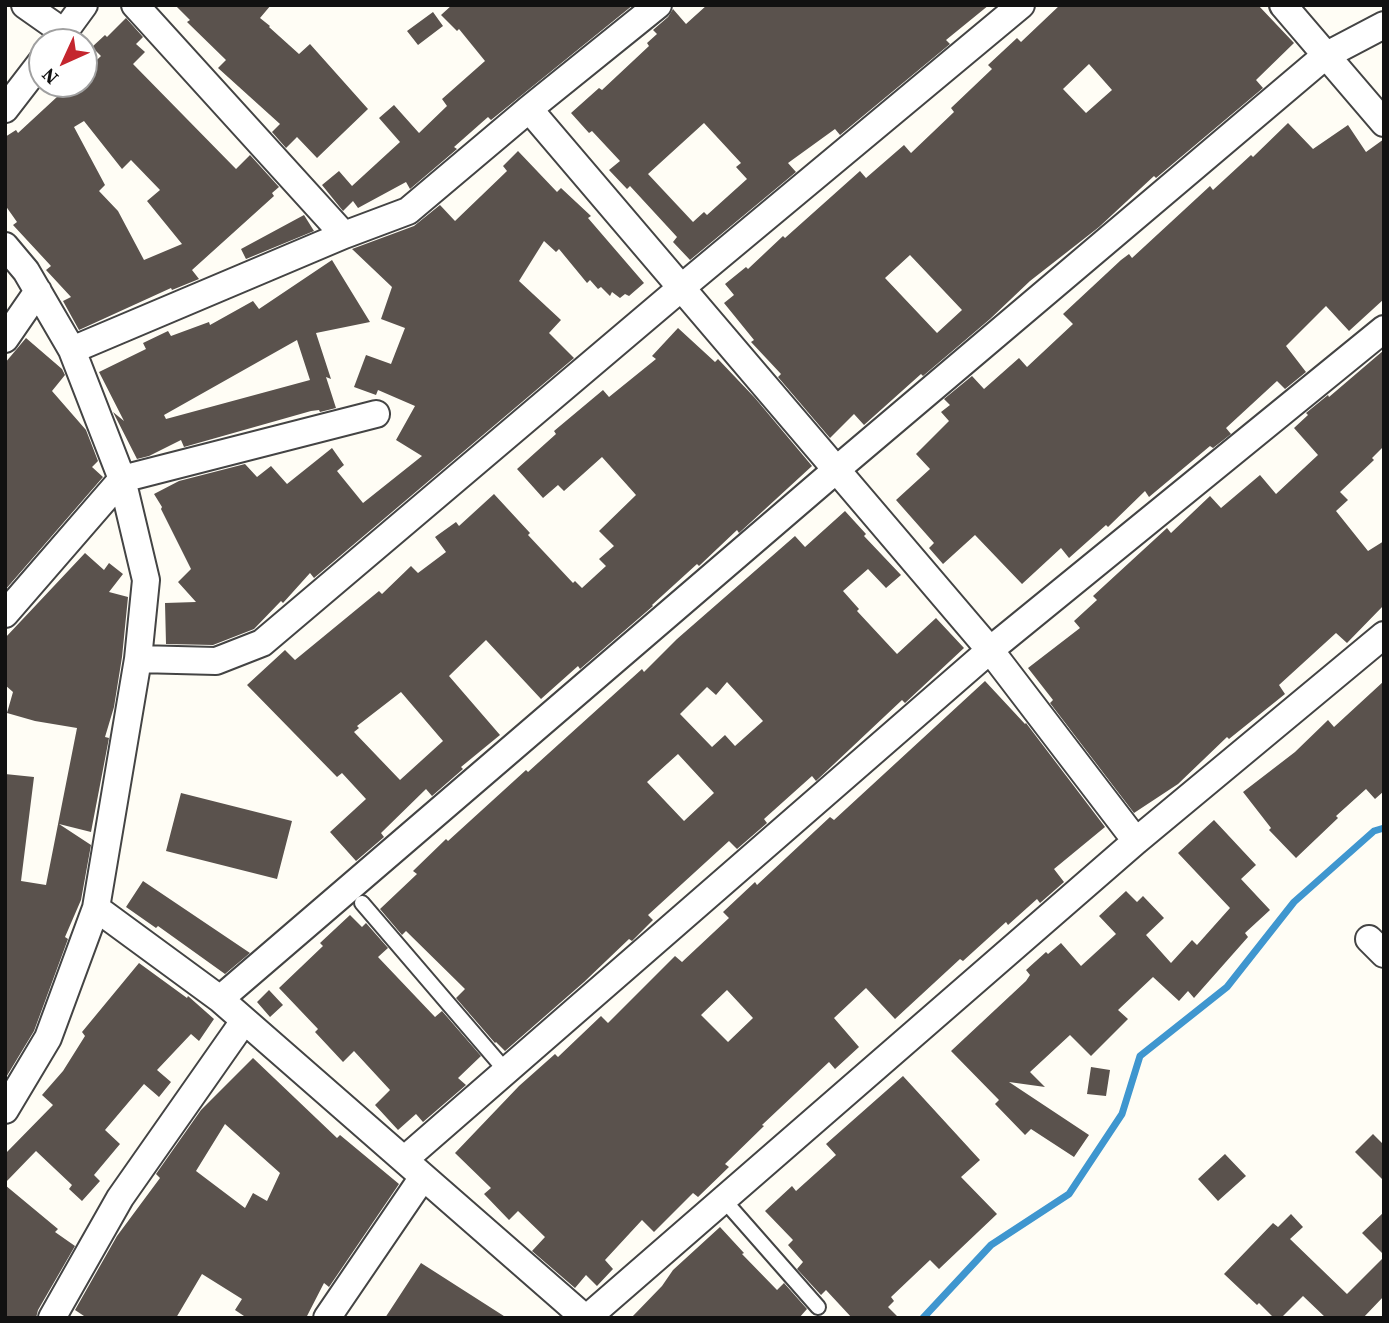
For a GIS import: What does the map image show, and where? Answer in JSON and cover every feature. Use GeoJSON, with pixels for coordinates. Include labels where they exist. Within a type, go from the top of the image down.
{"type":"FeatureCollection","features":[{"type":"Feature","properties":{"kind":"street"},"geometry":{"type":"LineString","coordinates":[[25,5],[54,28]]}},
{"type":"Feature","properties":{"kind":"street"},"geometry":{"type":"LineString","coordinates":[[67,28],[85,5]]}},
{"type":"Feature","properties":{"kind":"street"},"geometry":{"type":"LineString","coordinates":[[135,5],[344,234]]}},
{"type":"Feature","properties":{"kind":"street"},"geometry":{"type":"LineString","coordinates":[[72,350],[344,234],[408,211],[658,5]]}},
{"type":"Feature","properties":{"kind":"street"},"geometry":{"type":"LineString","coordinates":[[138,659],[216,661],[262,643],[681,288],[1021,5]]}},
{"type":"Feature","properties":{"kind":"street"},"geometry":{"type":"LineString","coordinates":[[1283,5],[1384,123]]}},
{"type":"Feature","properties":{"kind":"street"},"geometry":{"type":"LineString","coordinates":[[220,999],[836,470],[1325,56],[1384,25]]}},
{"type":"Feature","properties":{"kind":"street"},"geometry":{"type":"LineString","coordinates":[[5,109],[28,79]]}},
{"type":"Feature","properties":{"kind":"street"},"geometry":{"type":"LineString","coordinates":[[529,109],[990,650],[1136,841]]}},
{"type":"Feature","properties":{"kind":"street"},"geometry":{"type":"LineString","coordinates":[[5,246],[26,271],[72,350],[122,480],[146,580],[138,659],[96,908],[48,1038],[5,1110]]}},
{"type":"Feature","properties":{"kind":"street"},"geometry":{"type":"LineString","coordinates":[[5,339],[38,292]]}},
{"type":"Feature","properties":{"kind":"street"},"geometry":{"type":"LineString","coordinates":[[327,1318],[414,1168],[506,1071],[990,650],[1384,329]]}},
{"type":"Feature","properties":{"kind":"street"},"geometry":{"type":"LineString","coordinates":[[5,614],[122,480],[376,414]]}},
{"type":"Feature","properties":{"kind":"street"},"geometry":{"type":"LineString","coordinates":[[96,908],[220,999],[586,1318],[1136,841],[1384,635]]}},
{"type":"Feature","properties":{"kind":"street"},"geometry":{"type":"LineString","coordinates":[[52,1318],[120,1198],[244,1021]]}},
{"type":"Feature","properties":{"kind":"lane"},"geometry":{"type":"LineString","coordinates":[[362,903],[506,1071]]}},
{"type":"Feature","properties":{"kind":"lane"},"geometry":{"type":"LineString","coordinates":[[723,1199],[818,1307]]}},
{"type":"Feature","properties":{"kind":"building"},"geometry":{"type":"Polygon","coordinates":[[[175,5],[271,5],[260,18],[299,54],[310,44],[368,109],[317,158],[297,137],[286,148],[272,132],[280,124],[218,68],[226,60],[187,22],[190,20],[175,5]]]}},
{"type":"Feature","properties":{"kind":"building"},"geometry":{"type":"Polygon","coordinates":[[[452,5],[633,5],[491,120],[488,117],[454,147],[457,149],[410,189],[406,182],[358,208],[353,201],[343,211],[322,185],[339,171],[352,186],[400,142],[379,118],[394,105],[419,133],[447,106],[442,99],[485,61],[459,29],[457,31],[441,15],[452,5]]]}},
{"type":"Feature","properties":{"kind":"building"},"geometry":{"type":"Polygon","coordinates":[[[707,5],[989,5],[946,40],[950,44],[840,135],[835,129],[788,163],[796,172],[690,260],[673,242],[677,237],[630,186],[627,189],[609,170],[620,161],[571,113],[599,88],[602,90],[649,46],[647,43],[657,34],[653,30],[673,9],[686,24],[707,5]],[[704,123],[648,174],[693,222],[704,212],[707,215],[747,179],[736,167],[741,163],[704,123]]]}},
{"type":"Feature","properties":{"kind":"building"},"geometry":{"type":"Polygon","coordinates":[[[1060,5],[1258,5],[1294,43],[1256,80],[1263,88],[1156,178],[1154,176],[1099,227],[1030,281],[990,319],[923,376],[921,374],[864,425],[854,414],[830,438],[778,377],[781,374],[751,342],[754,340],[724,303],[734,295],[725,284],[746,267],[748,269],[860,171],[866,178],[904,145],[911,153],[954,112],[951,108],[992,69],[988,65],[1017,38],[1021,42],[1060,5]],[[1089,64],[1063,89],[1086,113],[1112,90],[1089,64]],[[910,255],[885,278],[937,333],[962,310],[910,255]]]}},
{"type":"Feature","properties":{"kind":"building"},"geometry":{"type":"Polygon","coordinates":[[[433,12],[443,26],[418,45],[407,31],[433,12]]]}},
{"type":"Feature","properties":{"kind":"building"},"geometry":{"type":"Polygon","coordinates":[[[126,18],[143,37],[136,44],[145,52],[133,64],[236,169],[250,155],[279,187],[272,193],[274,196],[192,270],[199,279],[172,290],[171,288],[79,330],[63,301],[71,297],[46,270],[51,266],[13,225],[17,222],[5,205],[5,137],[16,130],[18,133],[56,98],[98,98],[98,59],[101,56],[98,53],[98,41],[105,35],[107,37],[126,18]],[[84,121],[74,127],[105,185],[99,191],[118,211],[144,260],[182,244],[147,201],[160,190],[131,160],[122,169],[84,121]]]}},
{"type":"Feature","properties":{"kind":"building"},"geometry":{"type":"Polygon","coordinates":[[[1288,123],[1313,149],[1348,125],[1366,152],[1384,139],[1384,299],[1349,331],[1326,306],[1286,346],[1306,372],[1285,389],[1277,381],[1226,428],[1231,434],[1213,448],[1210,446],[1149,497],[1145,491],[1108,527],[1106,525],[1069,558],[1061,548],[1022,584],[975,535],[943,564],[929,548],[934,543],[896,500],[930,469],[916,454],[949,421],[941,412],[950,405],[944,399],[972,376],[984,389],[1019,358],[1027,367],[1073,324],[1063,314],[1121,260],[1129,254],[1132,258],[1210,186],[1213,190],[1288,123]]]}},
{"type":"Feature","properties":{"kind":"building"},"geometry":{"type":"Polygon","coordinates":[[[518,151],[557,192],[561,188],[591,216],[588,218],[644,283],[629,296],[625,294],[620,298],[612,292],[610,296],[590,280],[587,283],[559,249],[556,252],[544,241],[519,281],[561,320],[549,333],[574,358],[314,578],[310,573],[283,603],[281,601],[254,629],[213,645],[166,644],[165,603],[196,602],[178,582],[191,569],[154,494],[179,481],[245,464],[257,477],[271,466],[287,484],[332,448],[344,465],[337,471],[363,503],[422,456],[396,440],[415,406],[378,390],[376,395],[354,387],[366,355],[391,364],[405,328],[381,319],[392,287],[352,249],[414,226],[440,205],[455,221],[507,171],[503,166],[518,151]]]}},
{"type":"Feature","properties":{"kind":"building"},"geometry":{"type":"Polygon","coordinates":[[[304,215],[314,231],[246,259],[241,249],[304,215]]]}},
{"type":"Feature","properties":{"kind":"building"},"geometry":{"type":"Polygon","coordinates":[[[332,260],[370,322],[316,333],[331,379],[326,377],[336,408],[311,411],[184,447],[181,440],[137,459],[113,412],[124,421],[99,372],[146,349],[143,343],[168,331],[171,336],[209,322],[210,325],[253,301],[259,309],[332,260]],[[297,340],[164,415],[166,419],[310,380],[297,340]]]}},
{"type":"Feature","properties":{"kind":"building"},"geometry":{"type":"Polygon","coordinates":[[[678,328],[715,362],[718,359],[812,466],[739,533],[737,530],[580,669],[578,666],[541,699],[486,640],[449,676],[500,735],[461,767],[463,769],[432,796],[426,789],[381,833],[384,837],[356,861],[330,832],[366,799],[342,773],[337,777],[247,685],[285,650],[295,660],[379,591],[382,594],[411,566],[418,573],[446,552],[435,537],[456,522],[459,526],[494,494],[530,533],[528,535],[573,583],[575,581],[582,588],[606,566],[599,559],[614,546],[599,531],[636,495],[602,457],[564,491],[558,485],[543,498],[517,469],[556,434],[554,431],[603,390],[609,397],[656,359],[652,356],[678,328]],[[401,692],[357,726],[359,728],[354,732],[400,780],[443,741],[401,692]]]}},
{"type":"Feature","properties":{"kind":"building"},"geometry":{"type":"Polygon","coordinates":[[[26,338],[62,369],[65,375],[52,391],[86,430],[98,461],[92,467],[103,477],[5,590],[5,363],[26,338]]]}},
{"type":"Feature","properties":{"kind":"building"},"geometry":{"type":"Polygon","coordinates":[[[1384,350],[1384,446],[1372,458],[1374,460],[1340,492],[1348,500],[1336,511],[1368,551],[1384,541],[1384,605],[1347,643],[1336,633],[1279,685],[1285,694],[1229,739],[1227,737],[1178,784],[1134,813],[1050,703],[1053,700],[1028,668],[1080,628],[1074,621],[1097,600],[1093,596],[1167,528],[1171,533],[1210,496],[1221,508],[1260,475],[1276,494],[1318,455],[1294,428],[1308,415],[1306,413],[1384,350]]]}},
{"type":"Feature","properties":{"kind":"building"},"geometry":{"type":"Polygon","coordinates":[[[845,511],[866,534],[864,536],[901,575],[886,588],[868,569],[843,591],[859,609],[857,611],[897,654],[936,618],[964,648],[905,703],[902,700],[816,781],[812,776],[764,819],[767,823],[737,849],[729,841],[648,915],[653,920],[632,941],[629,939],[505,1051],[456,998],[465,989],[406,931],[402,935],[380,909],[417,874],[413,871],[446,839],[448,841],[526,770],[528,772],[642,669],[644,672],[677,639],[795,536],[805,547],[845,511]],[[727,682],[716,695],[707,687],[680,714],[712,747],[725,735],[735,746],[763,721],[727,682]],[[678,754],[647,782],[684,821],[714,793],[678,754]]]}},
{"type":"Feature","properties":{"kind":"building"},"geometry":{"type":"Polygon","coordinates":[[[85,553],[104,570],[109,563],[123,574],[109,592],[128,597],[122,657],[114,707],[105,737],[109,738],[91,832],[59,824],[91,845],[81,900],[65,937],[68,939],[34,1031],[5,1079],[5,774],[34,777],[21,881],[46,885],[77,728],[7,713],[13,692],[5,685],[5,638],[85,553]]]}},
{"type":"Feature","properties":{"kind":"building"},"geometry":{"type":"Polygon","coordinates":[[[985,681],[1026,723],[1105,827],[1054,869],[1064,882],[1040,903],[1037,899],[1008,925],[1006,922],[963,961],[960,959],[895,1019],[866,988],[834,1018],[859,1047],[835,1069],[829,1062],[762,1125],[764,1126],[725,1164],[729,1167],[698,1197],[693,1193],[654,1232],[642,1220],[605,1260],[613,1269],[597,1286],[586,1275],[575,1288],[532,1251],[545,1237],[518,1211],[509,1220],[484,1194],[491,1188],[455,1153],[519,1086],[555,1054],[558,1057],[601,1016],[608,1023],[675,956],[682,962],[729,918],[723,912],[755,882],[757,885],[830,817],[834,820],[985,681]],[[727,990],[701,1015],[728,1042],[753,1018],[727,990]]]}},
{"type":"Feature","properties":{"kind":"building"},"geometry":{"type":"Polygon","coordinates":[[[1384,681],[1384,791],[1375,799],[1366,789],[1296,858],[1269,830],[1271,828],[1243,792],[1295,752],[1328,720],[1334,727],[1384,681]]]}},
{"type":"Feature","properties":{"kind":"building"},"geometry":{"type":"Polygon","coordinates":[[[181,793],[292,821],[277,879],[166,851],[181,793]]]}},
{"type":"Feature","properties":{"kind":"building"},"geometry":{"type":"Polygon","coordinates":[[[1214,820],[1256,865],[1241,879],[1270,910],[1245,933],[1248,937],[1194,998],[1188,991],[1179,1001],[1153,977],[1118,1010],[1128,1019],[1091,1056],[1070,1035],[1030,1072],[1045,1087],[1009,1082],[1089,1135],[1074,1157],[1031,1129],[1025,1135],[995,1104],[999,1100],[951,1051],[1026,981],[1030,975],[1026,970],[1046,952],[1048,954],[1061,943],[1081,966],[1116,934],[1099,916],[1126,891],[1137,902],[1143,896],[1164,918],[1146,935],[1171,963],[1192,940],[1197,945],[1230,908],[1178,853],[1214,820]]]}},
{"type":"Feature","properties":{"kind":"building"},"geometry":{"type":"Polygon","coordinates":[[[143,881],[250,953],[225,974],[158,926],[156,928],[126,907],[143,881]]]}},
{"type":"Feature","properties":{"kind":"building"},"geometry":{"type":"Polygon","coordinates":[[[350,915],[362,927],[366,923],[388,948],[378,957],[435,1017],[442,1011],[481,1056],[458,1078],[466,1085],[423,1122],[416,1114],[398,1130],[375,1105],[390,1090],[354,1051],[343,1062],[315,1032],[318,1029],[279,988],[323,946],[320,943],[350,915]]]}},
{"type":"Feature","properties":{"kind":"building"},"geometry":{"type":"Polygon","coordinates":[[[139,963],[187,998],[188,996],[214,1019],[199,1041],[191,1034],[157,1070],[171,1082],[159,1097],[144,1084],[105,1130],[120,1144],[94,1175],[100,1181],[82,1201],[69,1189],[72,1185],[36,1151],[5,1183],[5,1154],[53,1105],[42,1095],[63,1071],[85,1036],[82,1032],[139,963]]]}},
{"type":"Feature","properties":{"kind":"building"},"geometry":{"type":"Polygon","coordinates":[[[269,990],[283,1005],[270,1017],[257,1002],[269,990]]]}},
{"type":"Feature","properties":{"kind":"building"},"geometry":{"type":"Polygon","coordinates":[[[253,1058],[337,1138],[340,1135],[399,1184],[329,1287],[324,1283],[306,1318],[247,1318],[235,1310],[242,1299],[202,1274],[176,1318],[87,1318],[75,1310],[117,1236],[160,1178],[156,1174],[201,1110],[253,1058]],[[225,1124],[196,1171],[245,1208],[253,1193],[267,1201],[280,1173],[225,1124]]]}},
{"type":"Feature","properties":{"kind":"building"},"geometry":{"type":"Polygon","coordinates":[[[1091,1067],[1110,1070],[1106,1096],[1087,1094],[1091,1067]]]}},
{"type":"Feature","properties":{"kind":"building"},"geometry":{"type":"Polygon","coordinates":[[[903,1076],[980,1160],[961,1177],[997,1214],[939,1269],[930,1260],[891,1297],[894,1301],[888,1307],[899,1318],[852,1318],[826,1290],[821,1295],[797,1269],[803,1262],[788,1245],[793,1240],[765,1211],[792,1186],[796,1191],[836,1155],[826,1144],[903,1076]]]}},
{"type":"Feature","properties":{"kind":"building"},"geometry":{"type":"Polygon","coordinates":[[[1373,1134],[1384,1145],[1384,1181],[1355,1152],[1373,1134]]]}},
{"type":"Feature","properties":{"kind":"building"},"geometry":{"type":"Polygon","coordinates":[[[1225,1154],[1246,1176],[1218,1201],[1198,1179],[1225,1154]]]}},
{"type":"Feature","properties":{"kind":"building"},"geometry":{"type":"Polygon","coordinates":[[[5,1185],[58,1229],[55,1232],[75,1246],[36,1318],[5,1318],[5,1185]]]}},
{"type":"Feature","properties":{"kind":"building"},"geometry":{"type":"Polygon","coordinates":[[[1384,1212],[1384,1255],[1362,1233],[1384,1212]]]}},
{"type":"Feature","properties":{"kind":"building"},"geometry":{"type":"Polygon","coordinates":[[[1291,1214],[1303,1227],[1290,1239],[1347,1294],[1384,1257],[1384,1296],[1363,1318],[1326,1318],[1303,1296],[1281,1318],[1274,1318],[1224,1274],[1273,1223],[1278,1227],[1291,1214]]]}},
{"type":"Feature","properties":{"kind":"building"},"geometry":{"type":"Polygon","coordinates":[[[720,1227],[777,1290],[784,1283],[807,1309],[799,1318],[631,1318],[662,1286],[673,1270],[720,1227]]]}},
{"type":"Feature","properties":{"kind":"building"},"geometry":{"type":"Polygon","coordinates":[[[421,1263],[507,1318],[385,1318],[421,1263]]]}},
{"type":"Feature","properties":{"kind":"waterway"},"geometry":{"type":"LineString","coordinates":[[923,1318],[991,1245],[1069,1194],[1122,1114],[1140,1056],[1227,987],[1294,902],[1374,831],[1384,828]]}}]}
